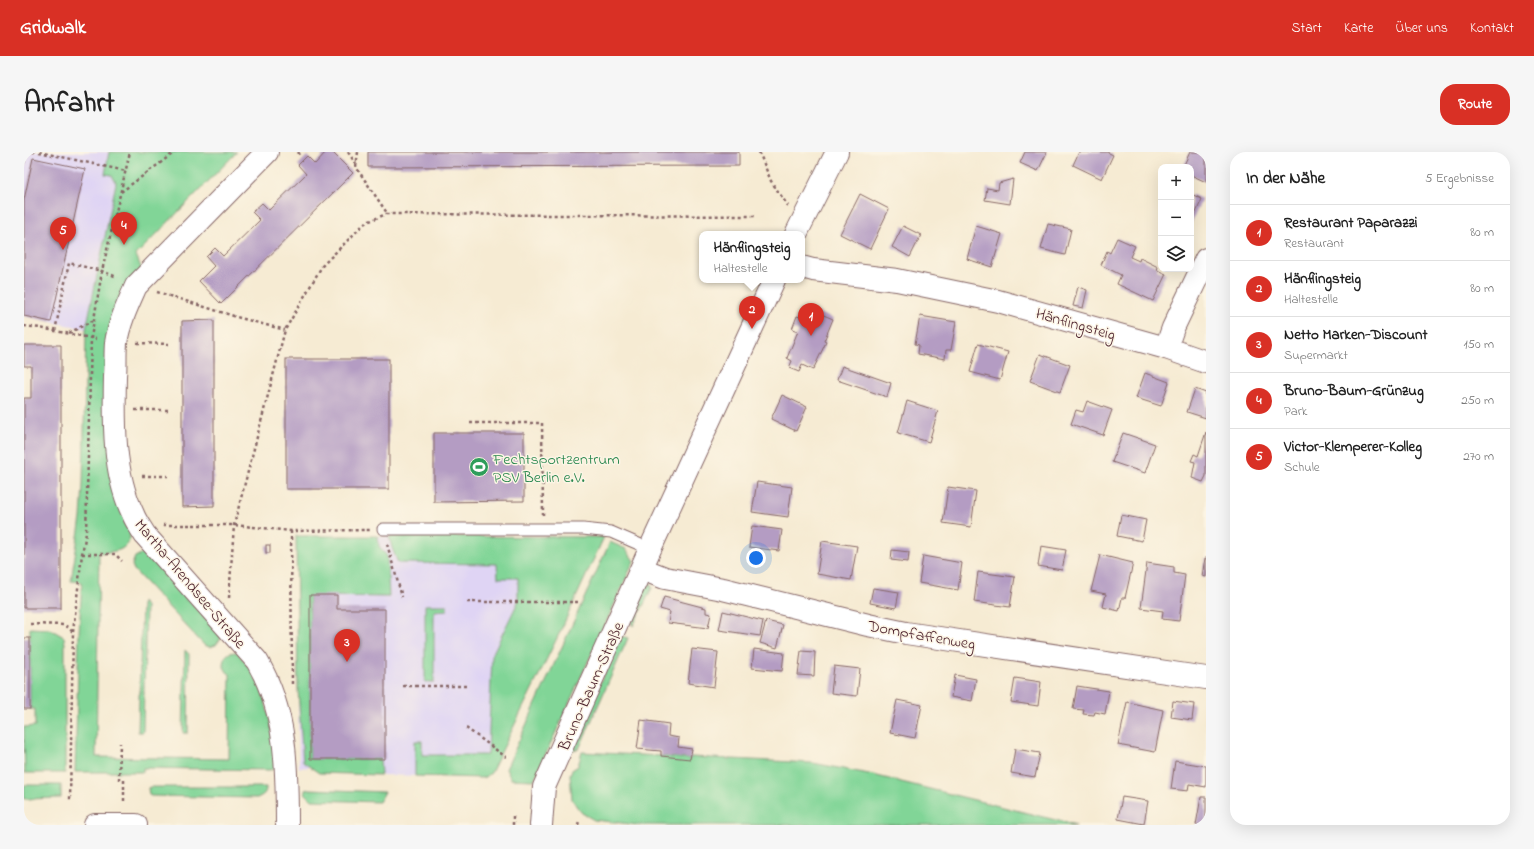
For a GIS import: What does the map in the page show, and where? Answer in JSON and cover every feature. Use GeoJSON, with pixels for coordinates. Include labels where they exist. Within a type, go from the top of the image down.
{"type":"FeatureCollection","features":[{"type":"Feature","properties":{"kind":"street","name":"Martha-Arendsee-Straße"},"geometry":{"type":"LineString","coordinates":[[267,152],[136,286],[124,312],[116,342],[114,410],[121,475],[127,500],[133,515],[145,535],[184,580],[227,625],[257,661],[269,684],[280,716],[283,737],[287,784],[287,825]]}},
{"type":"Feature","properties":{"kind":"street"},"geometry":{"type":"LineString","coordinates":[[798,231],[837,152]]}},
{"type":"Feature","properties":{"kind":"street"},"geometry":{"type":"LineString","coordinates":[[1166,348],[1173,328],[1206,259]]}},
{"type":"Feature","properties":{"kind":"street","name":"Hänflingsteig"},"geometry":{"type":"LineString","coordinates":[[805,268],[909,282],[992,299],[1166,348],[1206,362]]}},
{"type":"Feature","properties":{"kind":"street","name":"Bruno-Baum-Straße"},"geometry":{"type":"LineString","coordinates":[[541,825],[544,787],[650,549],[773,283]]}},
{"type":"Feature","properties":{"kind":"street","name":"Dompfaffenweg"},"geometry":{"type":"LineString","coordinates":[[642,569],[665,578],[723,589],[906,633],[1206,678]]}},
{"type":"Feature","properties":{"kind":"street"},"geometry":{"type":"LineString","coordinates":[[95,825],[136,825]]}},
{"type":"Feature","properties":{"kind":"lane"},"geometry":{"type":"LineString","coordinates":[[383,529],[583,529],[607,531],[650,549]]}},
{"type":"Feature","properties":{"kind":"path"},"geometry":{"type":"LineString","coordinates":[[24,163],[26,152]]}},
{"type":"Feature","properties":{"kind":"path"},"geometry":{"type":"LineString","coordinates":[[32,152],[39,152],[126,171]]}},
{"type":"Feature","properties":{"kind":"path"},"geometry":{"type":"LineString","coordinates":[[70,801],[73,632],[82,554],[86,533],[91,338],[102,270],[130,152]]}},
{"type":"Feature","properties":{"kind":"path"},"geometry":{"type":"LineString","coordinates":[[121,193],[175,152]]}},
{"type":"Feature","properties":{"kind":"path"},"geometry":{"type":"LineString","coordinates":[[348,152],[356,164],[356,167],[387,214]]}},
{"type":"Feature","properties":{"kind":"path"},"geometry":{"type":"LineString","coordinates":[[356,164],[358,152]]}},
{"type":"Feature","properties":{"kind":"path"},"geometry":{"type":"LineString","coordinates":[[759,152],[772,181],[791,210]]}},
{"type":"Feature","properties":{"kind":"path"},"geometry":{"type":"LineString","coordinates":[[228,602],[234,525],[286,330],[322,266],[365,223],[387,214],[755,216]]}},
{"type":"Feature","properties":{"kind":"path"},"geometry":{"type":"LineString","coordinates":[[55,331],[69,263],[102,270],[136,286],[240,318],[286,330]]}},
{"type":"Feature","properties":{"kind":"path"},"geometry":{"type":"LineString","coordinates":[[68,333],[94,320]]}},
{"type":"Feature","properties":{"kind":"path"},"geometry":{"type":"LineString","coordinates":[[24,326],[91,338]]}},
{"type":"Feature","properties":{"kind":"path"},"geometry":{"type":"LineString","coordinates":[[116,342],[169,344]]}},
{"type":"Feature","properties":{"kind":"path"},"geometry":{"type":"LineString","coordinates":[[114,410],[168,410]]}},
{"type":"Feature","properties":{"kind":"path"},"geometry":{"type":"LineString","coordinates":[[470,423],[542,423],[543,529]]}},
{"type":"Feature","properties":{"kind":"path"},"geometry":{"type":"LineString","coordinates":[[121,475],[168,476]]}},
{"type":"Feature","properties":{"kind":"path"},"geometry":{"type":"LineString","coordinates":[[145,535],[164,525],[234,525],[291,531],[383,529],[402,597]]}},
{"type":"Feature","properties":{"kind":"path"},"geometry":{"type":"LineString","coordinates":[[291,531],[292,693]]}},
{"type":"Feature","properties":{"kind":"path"},"geometry":{"type":"LineString","coordinates":[[82,554],[115,554],[122,562]]}},
{"type":"Feature","properties":{"kind":"path"},"geometry":{"type":"LineString","coordinates":[[467,602],[580,602]]}},
{"type":"Feature","properties":{"kind":"path"},"geometry":{"type":"LineString","coordinates":[[30,624],[65,625],[73,632]]}},
{"type":"Feature","properties":{"kind":"path"},"geometry":{"type":"LineString","coordinates":[[403,686],[467,686]]}},
{"type":"Feature","properties":{"kind":"path"},"geometry":{"type":"LineString","coordinates":[[466,728],[506,756]]}},
{"type":"Feature","properties":{"kind":"path"},"geometry":{"type":"LineString","coordinates":[[120,743],[120,780]]}},
{"type":"Feature","properties":{"kind":"path"},"geometry":{"type":"LineString","coordinates":[[124,780],[124,801]]}},
{"type":"Feature","properties":{"kind":"path"},"geometry":{"type":"LineString","coordinates":[[512,825],[514,814]]}},
{"type":"Feature","properties":{"kind":"path"},"geometry":{"type":"LineString","coordinates":[[578,825],[579,821]]}},
{"type":"Feature","properties":{"kind":"shaded area"},"geometry":{"type":"Polygon","coordinates":[[[24,152],[109,152],[105,173],[112,175],[116,183],[86,329],[24,316],[24,152]]]}},
{"type":"Feature","properties":{"kind":"shaded area"},"geometry":{"type":"Polygon","coordinates":[[[296,536],[595,537],[483,778],[319,773],[319,766],[299,768],[296,536]]]}},
{"type":"Feature","properties":{"kind":"green space"},"geometry":{"type":"Polygon","coordinates":[[[109,152],[237,152],[136,255],[142,270],[116,311],[131,529],[128,542],[121,549],[112,552],[99,553],[96,757],[229,759],[230,674],[223,665],[224,659],[227,655],[237,652],[257,680],[266,704],[276,769],[143,768],[143,772],[75,772],[82,582],[71,581],[81,518],[86,329],[116,183],[112,175],[105,174],[109,152]]]}},
{"type":"Feature","properties":{"kind":"green space"},"geometry":{"type":"Polygon","coordinates":[[[296,536],[378,536],[379,546],[387,556],[389,597],[310,596],[310,759],[380,759],[381,775],[319,773],[303,762],[298,690],[296,536]]]}},
{"type":"Feature","properties":{"kind":"green space"},"geometry":{"type":"Polygon","coordinates":[[[389,536],[604,537],[560,632],[491,773],[483,778],[415,776],[415,741],[422,741],[422,755],[488,755],[492,655],[518,602],[518,578],[498,578],[497,564],[398,563],[389,536]]]}},
{"type":"Feature","properties":{"kind":"green space"},"geometry":{"type":"Polygon","coordinates":[[[610,542],[626,549],[634,561],[534,780],[511,779],[506,769],[610,542]]]}},
{"type":"Feature","properties":{"kind":"green space"},"geometry":{"type":"Polygon","coordinates":[[[143,553],[147,553],[220,634],[221,638],[216,645],[210,647],[204,645],[134,570],[132,565],[135,557],[143,553]]]}},
{"type":"Feature","properties":{"kind":"green space"},"geometry":{"type":"Polygon","coordinates":[[[651,583],[652,588],[633,626],[629,619],[642,589],[651,583]]]}},
{"type":"Feature","properties":{"kind":"green space"},"geometry":{"type":"Polygon","coordinates":[[[142,602],[146,606],[143,732],[138,732],[142,602]]]}},
{"type":"Feature","properties":{"kind":"green space"},"geometry":{"type":"Polygon","coordinates":[[[425,605],[447,605],[447,610],[434,611],[434,682],[425,682],[425,605]]]}},
{"type":"Feature","properties":{"kind":"green space"},"geometry":{"type":"Polygon","coordinates":[[[30,628],[50,629],[64,637],[65,773],[25,773],[24,727],[35,726],[35,709],[30,709],[30,628]]]}},
{"type":"Feature","properties":{"kind":"green space"},"geometry":{"type":"Polygon","coordinates":[[[621,636],[628,638],[579,749],[570,750],[621,636]]]}},
{"type":"Feature","properties":{"kind":"green space"},"geometry":{"type":"Polygon","coordinates":[[[185,650],[189,654],[188,733],[183,733],[185,650]]]}},
{"type":"Feature","properties":{"kind":"green space"},"geometry":{"type":"Polygon","coordinates":[[[582,752],[690,759],[691,757],[813,763],[869,774],[1076,825],[640,825],[594,820],[582,813],[572,799],[570,774],[572,770],[578,766],[582,752]]]}},
{"type":"Feature","properties":{"kind":"green space"},"geometry":{"type":"Polygon","coordinates":[[[24,785],[61,785],[61,798],[24,799],[24,785]]]}},
{"type":"Feature","properties":{"kind":"green space"},"geometry":{"type":"Polygon","coordinates":[[[266,787],[264,794],[257,798],[151,796],[149,795],[148,788],[266,787]]]}},
{"type":"Feature","properties":{"kind":"green space"},"geometry":{"type":"Polygon","coordinates":[[[305,790],[385,792],[379,802],[312,800],[305,793],[305,790]]]}},
{"type":"Feature","properties":{"kind":"building"},"geometry":{"type":"Polygon","coordinates":[[[326,152],[332,152],[353,173],[221,304],[199,281],[214,266],[206,257],[215,248],[223,256],[260,220],[252,212],[262,203],[269,210],[306,174],[298,165],[307,156],[315,164],[326,152]]]}},
{"type":"Feature","properties":{"kind":"building"},"geometry":{"type":"Polygon","coordinates":[[[368,152],[739,152],[739,166],[368,167],[368,152]]]}},
{"type":"Feature","properties":{"kind":"building"},"geometry":{"type":"Polygon","coordinates":[[[1025,152],[1047,152],[1038,171],[1020,163],[1025,152]]]}},
{"type":"Feature","properties":{"kind":"building"},"geometry":{"type":"Polygon","coordinates":[[[1079,152],[1107,152],[1113,155],[1102,179],[1073,165],[1079,152]]]}},
{"type":"Feature","properties":{"kind":"building"},"geometry":{"type":"Polygon","coordinates":[[[1190,152],[1206,152],[1206,182],[1194,176],[1194,164],[1184,164],[1190,152]]]}},
{"type":"Feature","properties":{"kind":"building"},"geometry":{"type":"Polygon","coordinates":[[[33,158],[85,169],[51,322],[24,316],[24,200],[33,158]]]}},
{"type":"Feature","properties":{"kind":"building"},"geometry":{"type":"Polygon","coordinates":[[[1013,179],[1010,204],[985,200],[987,188],[998,190],[999,183],[1013,179]]]}},
{"type":"Feature","properties":{"kind":"building"},"geometry":{"type":"Polygon","coordinates":[[[860,194],[889,209],[870,249],[840,234],[860,194]]]}},
{"type":"Feature","properties":{"kind":"building"},"geometry":{"type":"Polygon","coordinates":[[[1194,195],[1202,199],[1194,217],[1194,195]]]}},
{"type":"Feature","properties":{"kind":"building"},"geometry":{"type":"Polygon","coordinates":[[[1048,224],[1071,229],[1065,255],[1041,249],[1048,224]]]}},
{"type":"Feature","properties":{"kind":"building"},"geometry":{"type":"Polygon","coordinates":[[[903,226],[921,235],[910,257],[892,247],[903,226]]]}},
{"type":"Feature","properties":{"kind":"building"},"geometry":{"type":"Polygon","coordinates":[[[976,226],[1002,234],[992,267],[967,259],[976,226]]]}},
{"type":"Feature","properties":{"kind":"building"},"geometry":{"type":"Polygon","coordinates":[[[1117,238],[1135,246],[1130,257],[1139,261],[1140,258],[1158,267],[1158,272],[1166,274],[1153,301],[1117,284],[1121,275],[1101,265],[1107,251],[1110,253],[1117,238]]]}},
{"type":"Feature","properties":{"kind":"building"},"geometry":{"type":"Polygon","coordinates":[[[1078,287],[1087,290],[1083,308],[1073,306],[1078,287]]]}},
{"type":"Feature","properties":{"kind":"building"},"geometry":{"type":"Polygon","coordinates":[[[807,308],[833,319],[824,341],[826,342],[813,370],[802,365],[799,372],[789,368],[792,361],[787,358],[798,331],[792,329],[797,316],[803,318],[807,308]]]}},
{"type":"Feature","properties":{"kind":"building"},"geometry":{"type":"Polygon","coordinates":[[[920,316],[956,322],[951,350],[946,350],[945,359],[918,354],[919,345],[915,344],[920,316]]]}},
{"type":"Feature","properties":{"kind":"building"},"geometry":{"type":"Polygon","coordinates":[[[214,320],[214,506],[182,507],[182,321],[214,320]]]}},
{"type":"Feature","properties":{"kind":"building"},"geometry":{"type":"Polygon","coordinates":[[[978,344],[1008,352],[1000,380],[970,372],[978,344]]]}},
{"type":"Feature","properties":{"kind":"building"},"geometry":{"type":"Polygon","coordinates":[[[24,345],[61,345],[61,608],[24,608],[24,398],[31,398],[31,366],[24,366],[24,345]]]}},
{"type":"Feature","properties":{"kind":"building"},"geometry":{"type":"Polygon","coordinates":[[[1040,354],[1070,365],[1060,392],[1030,381],[1040,354]]]}},
{"type":"Feature","properties":{"kind":"building"},"geometry":{"type":"Polygon","coordinates":[[[286,359],[389,359],[389,489],[286,489],[286,359]]]}},
{"type":"Feature","properties":{"kind":"building"},"geometry":{"type":"Polygon","coordinates":[[[842,366],[891,383],[887,397],[837,380],[842,366]]]}},
{"type":"Feature","properties":{"kind":"building"},"geometry":{"type":"Polygon","coordinates":[[[1145,373],[1169,382],[1161,406],[1136,398],[1145,373]]]}},
{"type":"Feature","properties":{"kind":"building"},"geometry":{"type":"Polygon","coordinates":[[[1195,389],[1206,393],[1206,418],[1187,412],[1195,389]]]}},
{"type":"Feature","properties":{"kind":"building"},"geometry":{"type":"Polygon","coordinates":[[[782,395],[807,407],[796,431],[771,419],[782,395]]]}},
{"type":"Feature","properties":{"kind":"building"},"geometry":{"type":"Polygon","coordinates":[[[907,401],[938,411],[929,442],[898,433],[907,401]]]}},
{"type":"Feature","properties":{"kind":"building"},"geometry":{"type":"Polygon","coordinates":[[[1087,401],[1112,410],[1103,435],[1071,424],[1076,410],[1083,412],[1087,401]]]}},
{"type":"Feature","properties":{"kind":"building"},"geometry":{"type":"Polygon","coordinates":[[[1206,432],[1206,476],[1203,482],[1192,478],[1195,462],[1191,461],[1194,454],[1198,456],[1206,432]]]}},
{"type":"Feature","properties":{"kind":"building","name":"Fechtsportzentrum PSV Berlin e.V."},"geometry":{"type":"Polygon","coordinates":[[[434,433],[524,433],[524,501],[434,502],[434,433]]]}},
{"type":"Feature","properties":{"kind":"building"},"geometry":{"type":"Polygon","coordinates":[[[1123,433],[1155,444],[1145,473],[1112,462],[1123,433]]]}},
{"type":"Feature","properties":{"kind":"building"},"geometry":{"type":"Polygon","coordinates":[[[757,482],[792,487],[788,517],[752,512],[757,482]]]}},
{"type":"Feature","properties":{"kind":"building"},"geometry":{"type":"Polygon","coordinates":[[[948,487],[976,491],[971,527],[943,523],[948,487]]]}},
{"type":"Feature","properties":{"kind":"building"},"geometry":{"type":"Polygon","coordinates":[[[1121,515],[1146,520],[1142,541],[1117,536],[1121,515]]]}},
{"type":"Feature","properties":{"kind":"building"},"geometry":{"type":"Polygon","coordinates":[[[752,526],[782,530],[779,551],[749,547],[752,526]]]}},
{"type":"Feature","properties":{"kind":"building"},"geometry":{"type":"Polygon","coordinates":[[[822,541],[857,546],[851,580],[817,574],[822,541]]]}},
{"type":"Feature","properties":{"kind":"building"},"geometry":{"type":"Polygon","coordinates":[[[266,545],[270,545],[270,553],[266,553],[266,545]]]}},
{"type":"Feature","properties":{"kind":"building"},"geometry":{"type":"Polygon","coordinates":[[[1041,546],[1066,550],[1062,570],[1038,566],[1041,546]]]}},
{"type":"Feature","properties":{"kind":"building"},"geometry":{"type":"Polygon","coordinates":[[[892,550],[909,552],[908,562],[891,560],[892,550]]]}},
{"type":"Feature","properties":{"kind":"building"},"geometry":{"type":"Polygon","coordinates":[[[1100,555],[1133,563],[1125,598],[1122,598],[1119,611],[1103,607],[1106,594],[1091,591],[1100,555]]]}},
{"type":"Feature","properties":{"kind":"building"},"geometry":{"type":"Polygon","coordinates":[[[923,556],[962,563],[958,590],[919,583],[923,556]]]}},
{"type":"Feature","properties":{"kind":"building"},"geometry":{"type":"Polygon","coordinates":[[[1206,558],[1206,577],[1202,576],[1206,558]]]}},
{"type":"Feature","properties":{"kind":"building"},"geometry":{"type":"Polygon","coordinates":[[[1147,563],[1174,567],[1174,573],[1185,575],[1179,621],[1162,619],[1163,611],[1141,608],[1147,563]]]}},
{"type":"Feature","properties":{"kind":"building"},"geometry":{"type":"Polygon","coordinates":[[[978,572],[1015,577],[1010,607],[974,602],[978,572]]]}},
{"type":"Feature","properties":{"kind":"building"},"geometry":{"type":"Polygon","coordinates":[[[873,588],[899,592],[896,608],[870,603],[873,588]]]}},
{"type":"Feature","properties":{"kind":"building"},"geometry":{"type":"Polygon","coordinates":[[[310,595],[337,595],[337,609],[385,609],[385,759],[310,759],[310,595]]]}},
{"type":"Feature","properties":{"kind":"building"},"geometry":{"type":"Polygon","coordinates":[[[664,597],[706,608],[706,613],[711,614],[708,628],[668,623],[670,612],[660,609],[664,597]]]}},
{"type":"Feature","properties":{"kind":"building"},"geometry":{"type":"Polygon","coordinates":[[[723,611],[763,621],[760,636],[719,630],[723,611]]]}},
{"type":"Feature","properties":{"kind":"building"},"geometry":{"type":"Polygon","coordinates":[[[766,621],[783,625],[777,648],[760,643],[766,621]]]}},
{"type":"Feature","properties":{"kind":"building"},"geometry":{"type":"Polygon","coordinates":[[[24,638],[30,638],[30,709],[24,709],[24,638]]]}},
{"type":"Feature","properties":{"kind":"building"},"geometry":{"type":"Polygon","coordinates":[[[692,649],[718,652],[714,687],[688,683],[692,649]]]}},
{"type":"Feature","properties":{"kind":"building"},"geometry":{"type":"Polygon","coordinates":[[[754,649],[784,653],[782,671],[752,668],[754,649]]]}},
{"type":"Feature","properties":{"kind":"building"},"geometry":{"type":"Polygon","coordinates":[[[801,651],[815,652],[814,676],[798,675],[801,651]]]}},
{"type":"Feature","properties":{"kind":"building"},"geometry":{"type":"Polygon","coordinates":[[[834,666],[860,669],[857,696],[831,693],[834,666]]]}},
{"type":"Feature","properties":{"kind":"building"},"geometry":{"type":"Polygon","coordinates":[[[955,675],[976,679],[972,701],[951,697],[955,675]]]}},
{"type":"Feature","properties":{"kind":"building"},"geometry":{"type":"Polygon","coordinates":[[[1015,678],[1041,682],[1038,706],[1011,702],[1015,678]]]}},
{"type":"Feature","properties":{"kind":"building"},"geometry":{"type":"Polygon","coordinates":[[[1077,686],[1109,691],[1105,714],[1095,712],[1094,715],[1083,714],[1084,710],[1073,709],[1077,686]]]}},
{"type":"Feature","properties":{"kind":"building"},"geometry":{"type":"Polygon","coordinates":[[[897,700],[922,705],[915,738],[890,733],[897,700]]]}},
{"type":"Feature","properties":{"kind":"building"},"geometry":{"type":"Polygon","coordinates":[[[1173,701],[1194,704],[1192,720],[1171,717],[1173,701]]]}},
{"type":"Feature","properties":{"kind":"building"},"geometry":{"type":"Polygon","coordinates":[[[1127,702],[1163,710],[1155,752],[1118,745],[1127,702]]]}},
{"type":"Feature","properties":{"kind":"building"},"geometry":{"type":"Polygon","coordinates":[[[641,720],[669,724],[668,736],[679,738],[678,747],[692,749],[690,759],[661,756],[661,751],[637,749],[641,720]]]}},
{"type":"Feature","properties":{"kind":"building"},"geometry":{"type":"Polygon","coordinates":[[[1015,749],[1040,753],[1035,777],[1011,773],[1015,749]]]}},
{"type":"Feature","properties":{"kind":"building"},"geometry":{"type":"Polygon","coordinates":[[[1175,761],[1206,766],[1206,787],[1189,784],[1188,791],[1171,789],[1175,761]]]}},
{"type":"Feature","properties":{"kind":"building"},"geometry":{"type":"Polygon","coordinates":[[[1122,797],[1148,801],[1144,824],[1118,819],[1122,797]]]}},
{"type":"Feature","properties":{"kind":"building"},"geometry":{"type":"Polygon","coordinates":[[[1201,797],[1206,797],[1206,825],[1196,825],[1201,797]]]}},
{"type":"Feature","properties":{"kind":"place","name":"Bruno-Baum-Grünzug"},"geometry":{"type":"Point","coordinates":[124,245]}},
{"type":"Feature","properties":{"kind":"place","name":"Victor-Klemperer-Kolleg"},"geometry":{"type":"Point","coordinates":[63,250]}},
{"type":"Feature","properties":{"kind":"place","name":"Hänflingsteig"},"geometry":{"type":"Point","coordinates":[752,329]}},
{"type":"Feature","properties":{"kind":"place","name":"Restaurant Paparazzi"},"geometry":{"type":"Point","coordinates":[811,336]}},
{"type":"Feature","properties":{"kind":"place","name":"Fechtsportzentrum PSV Berlin e.V."},"geometry":{"type":"Point","coordinates":[479,467]}},
{"type":"Feature","properties":{"kind":"place","name":"Netto Marken-Discount"},"geometry":{"type":"Point","coordinates":[347,662]}}]}
